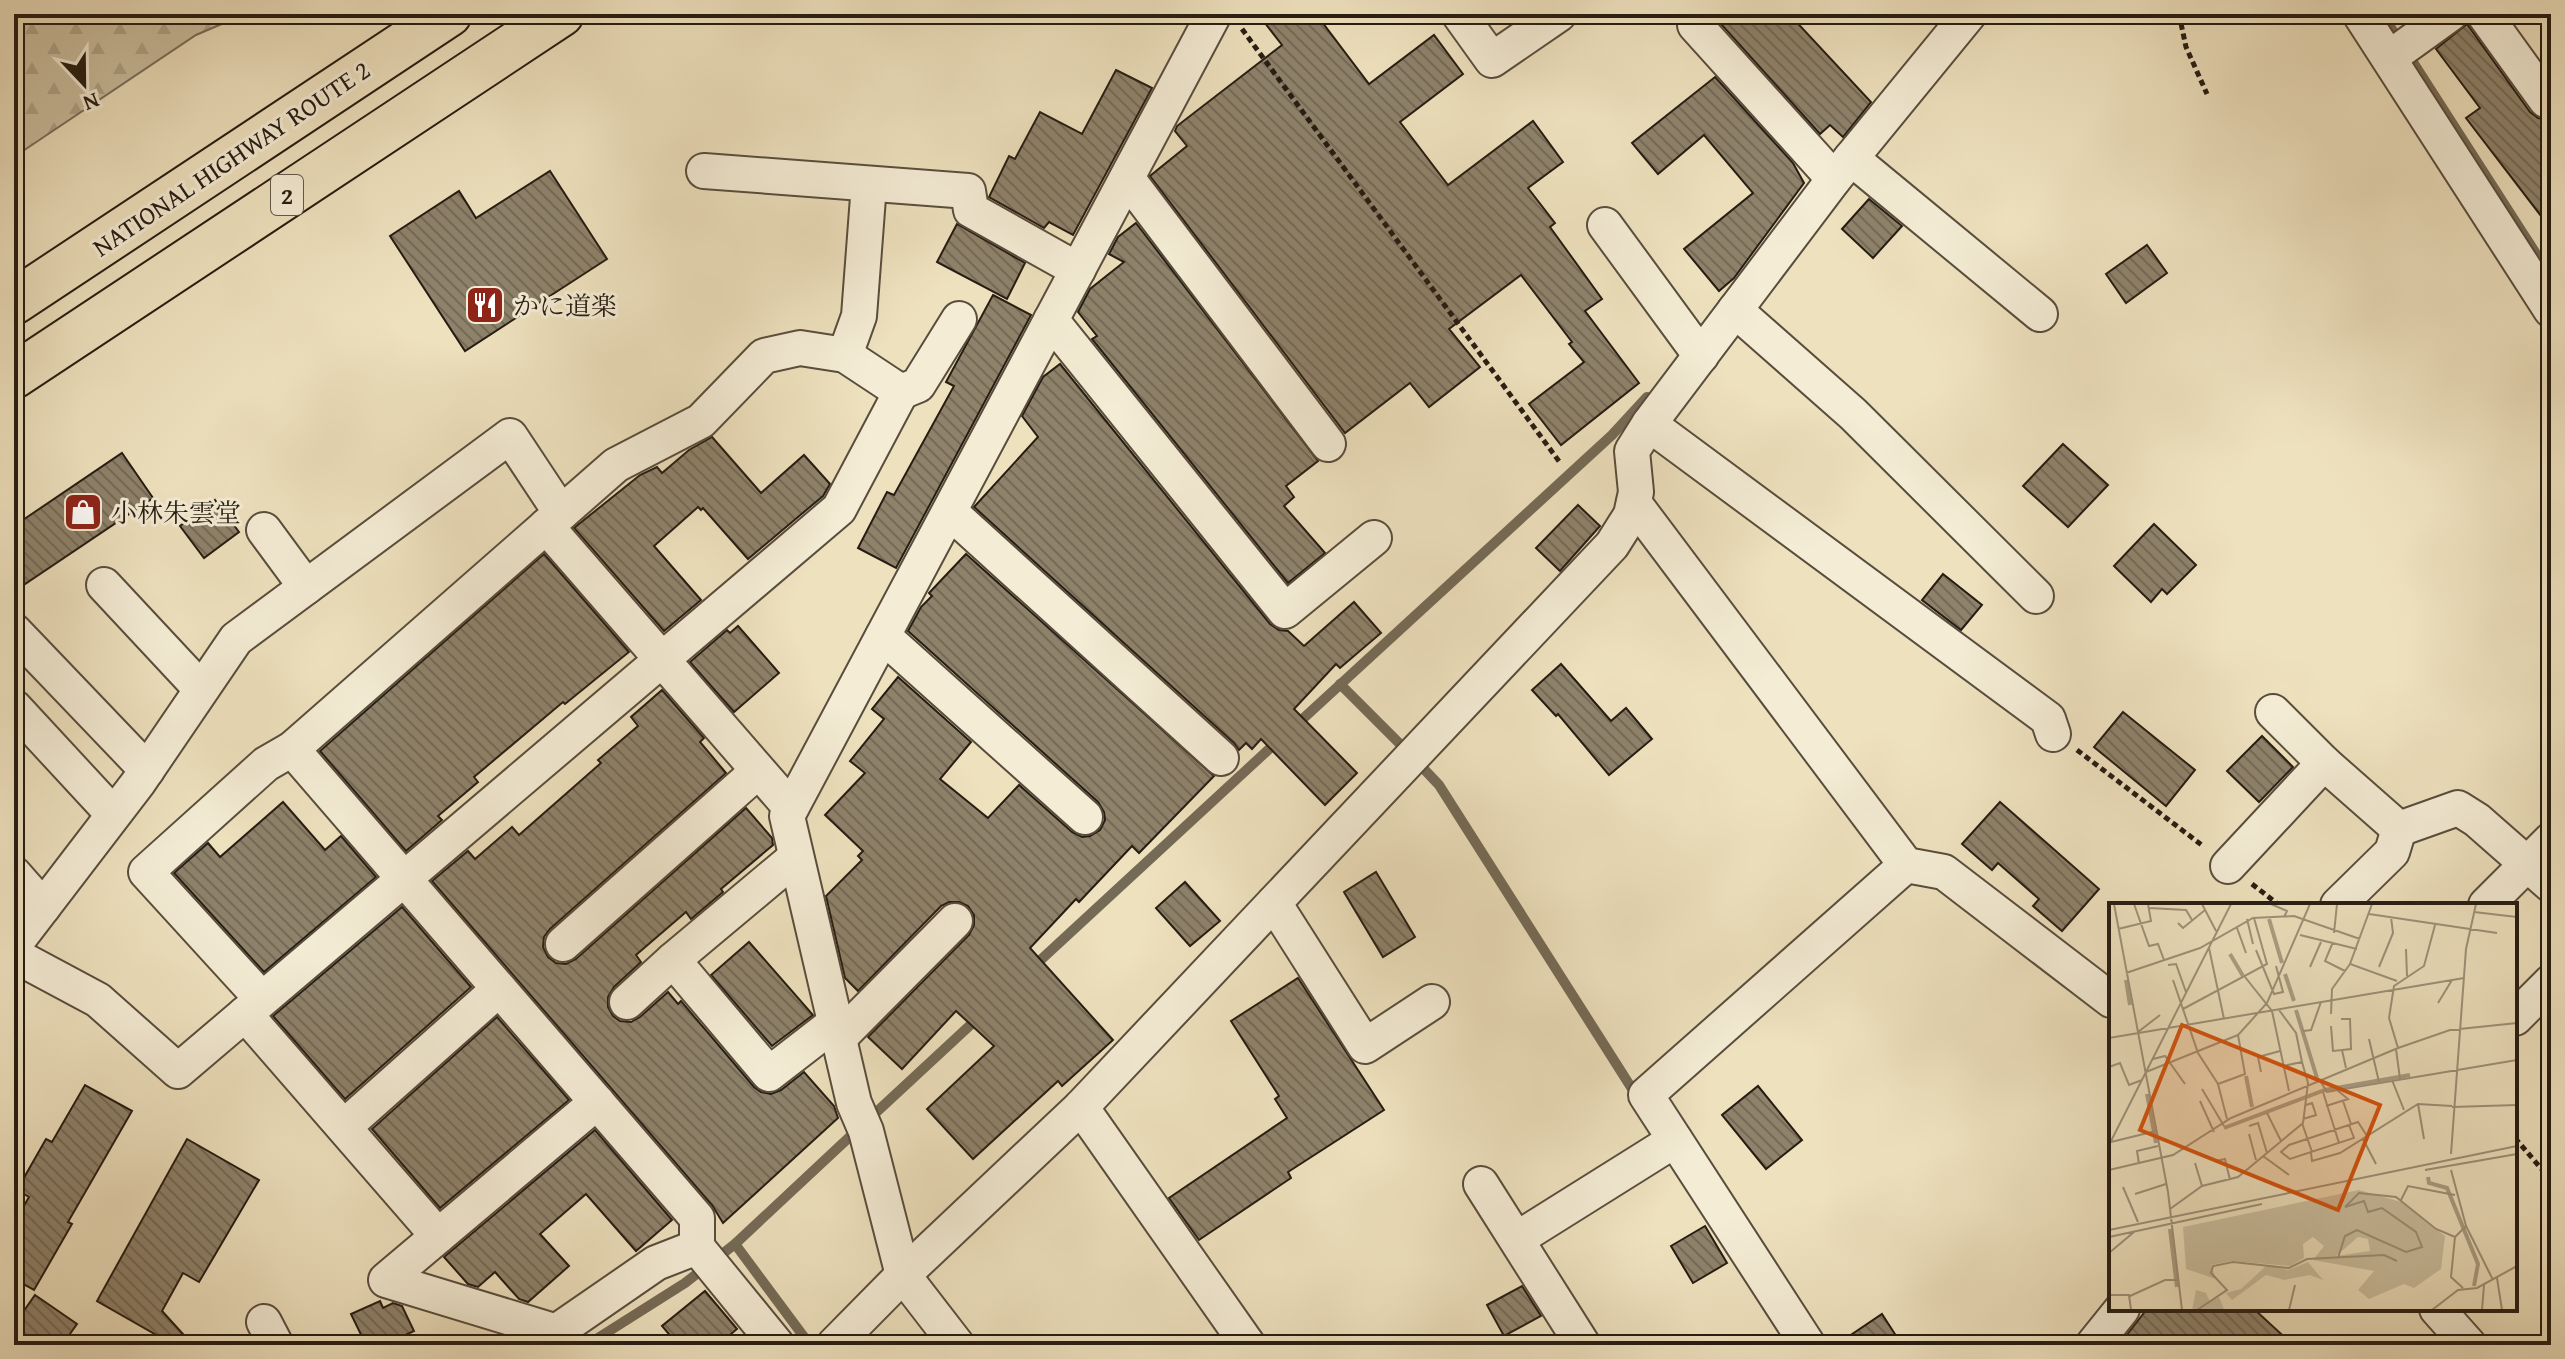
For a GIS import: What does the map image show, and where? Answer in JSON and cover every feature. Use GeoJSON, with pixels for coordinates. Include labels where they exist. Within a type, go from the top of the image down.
{"type":"FeatureCollection","features":[{"type":"Feature","properties":{"kind":"highway","name":"NATIONAL HIGHWAY ROUTE 2"},"geometry":{"type":"LineString","coordinates":[[14,302],[449,14]]}},
{"type":"Feature","properties":{"kind":"highway","name":"2"},"geometry":{"type":"LineString","coordinates":[[14,376],[561,14]]}},
{"type":"Feature","properties":{"kind":"street"},"geometry":{"type":"LineString","coordinates":[[1459,14],[1492,60],[1559,14]]}},
{"type":"Feature","properties":{"kind":"street"},"geometry":{"type":"LineString","coordinates":[[834,1345],[903,1275],[1081,1107],[1612,545],[1631,515],[1636,492],[1632,451],[1649,424],[1842,168],[1969,14]]}},
{"type":"Feature","properties":{"kind":"street"},"geometry":{"type":"LineString","coordinates":[[2360,14],[2399,50],[2551,310]]}},
{"type":"Feature","properties":{"kind":"street"},"geometry":{"type":"LineString","coordinates":[[2399,50],[2450,14]]}},
{"type":"Feature","properties":{"kind":"street"},"geometry":{"type":"LineString","coordinates":[[2484,14],[2546,100],[2551,97]]}},
{"type":"Feature","properties":{"kind":"street"},"geometry":{"type":"LineString","coordinates":[[957,1345],[903,1275],[837,1030],[787,816],[1127,178],[1228,20]]}},
{"type":"Feature","properties":{"kind":"street"},"geometry":{"type":"LineString","coordinates":[[1695,25],[1842,168],[2040,314]]}},
{"type":"Feature","properties":{"kind":"street"},"geometry":{"type":"LineString","coordinates":[[704,171],[968,191],[971,210],[1078,270]]}},
{"type":"Feature","properties":{"kind":"street"},"geometry":{"type":"LineString","coordinates":[[1127,178],[1328,444]]}},
{"type":"Feature","properties":{"kind":"street"},"geometry":{"type":"LineString","coordinates":[[845,355],[859,316],[869,184]]}},
{"type":"Feature","properties":{"kind":"street"},"geometry":{"type":"LineString","coordinates":[[1605,225],[1701,356]]}},
{"type":"Feature","properties":{"kind":"street"},"geometry":{"type":"LineString","coordinates":[[1735,310],[1853,414],[2036,596]]}},
{"type":"Feature","properties":{"kind":"street"},"geometry":{"type":"LineString","coordinates":[[14,955],[98,1000],[178,1071],[839,509],[901,392],[918,385],[959,319]]}},
{"type":"Feature","properties":{"kind":"street"},"geometry":{"type":"LineString","coordinates":[[1051,320],[1285,611],[1374,538]]}},
{"type":"Feature","properties":{"kind":"street"},"geometry":{"type":"LineString","coordinates":[[438,1236],[344,1127],[254,1006],[146,872],[266,764],[292,749],[616,465],[701,421],[764,356],[800,348],[845,355],[901,392]]}},
{"type":"Feature","properties":{"kind":"street"},"geometry":{"type":"LineString","coordinates":[[1649,424],[2048,719],[2053,734]]}},
{"type":"Feature","properties":{"kind":"street"},"geometry":{"type":"LineString","coordinates":[[14,945],[147,770],[236,639],[510,436],[553,520],[662,658],[791,808]]}},
{"type":"Feature","properties":{"kind":"street"},"geometry":{"type":"LineString","coordinates":[[1634,503],[1906,865],[1944,872],[2109,998]]}},
{"type":"Feature","properties":{"kind":"street"},"geometry":{"type":"LineString","coordinates":[[950,512],[1221,758]]}},
{"type":"Feature","properties":{"kind":"street"},"geometry":{"type":"LineString","coordinates":[[264,530],[306,587]]}},
{"type":"Feature","properties":{"kind":"street"},"geometry":{"type":"LineString","coordinates":[[104,585],[201,689]]}},
{"type":"Feature","properties":{"kind":"street"},"geometry":{"type":"LineString","coordinates":[[14,631],[147,770]]}},
{"type":"Feature","properties":{"kind":"street"},"geometry":{"type":"LineString","coordinates":[[883,636],[1085,817]]}},
{"type":"Feature","properties":{"kind":"street"},"geometry":{"type":"LineString","coordinates":[[14,707],[113,814]]}},
{"type":"Feature","properties":{"kind":"street"},"geometry":{"type":"LineString","coordinates":[[2273,712],[2324,763],[2399,829]]}},
{"type":"Feature","properties":{"kind":"street"},"geometry":{"type":"LineString","coordinates":[[292,749],[697,1218],[697,1247],[777,1345]]}},
{"type":"Feature","properties":{"kind":"street"},"geometry":{"type":"LineString","coordinates":[[2228,866],[2324,763]]}},
{"type":"Feature","properties":{"kind":"street"},"geometry":{"type":"LineString","coordinates":[[563,944],[758,771]]}},
{"type":"Feature","properties":{"kind":"street"},"geometry":{"type":"LineString","coordinates":[[2399,829],[2458,808],[2477,820],[2539,875]]}},
{"type":"Feature","properties":{"kind":"street"},"geometry":{"type":"LineString","coordinates":[[2340,903],[2392,852],[2399,829]]}},
{"type":"Feature","properties":{"kind":"street"},"geometry":{"type":"LineString","coordinates":[[2490,903],[2539,875],[2551,840]]}},
{"type":"Feature","properties":{"kind":"street"},"geometry":{"type":"LineString","coordinates":[[627,1002],[796,857]]}},
{"type":"Feature","properties":{"kind":"street"},"geometry":{"type":"LineString","coordinates":[[1808,1345],[1646,1095],[1906,865]]}},
{"type":"Feature","properties":{"kind":"street"},"geometry":{"type":"LineString","coordinates":[[14,874],[43,907]]}},
{"type":"Feature","properties":{"kind":"street"},"geometry":{"type":"LineString","coordinates":[[1274,903],[1365,1046],[1432,1002]]}},
{"type":"Feature","properties":{"kind":"street"},"geometry":{"type":"LineString","coordinates":[[673,960],[769,1074],[837,1030],[955,921]]}},
{"type":"Feature","properties":{"kind":"street"},"geometry":{"type":"LineString","coordinates":[[2517,1016],[2551,982]]}},
{"type":"Feature","properties":{"kind":"street"},"geometry":{"type":"LineString","coordinates":[[344,1127],[499,989]]}},
{"type":"Feature","properties":{"kind":"street"},"geometry":{"type":"LineString","coordinates":[[597,1102],[386,1280],[548,1338],[656,1263],[697,1247]]}},
{"type":"Feature","properties":{"kind":"street"},"geometry":{"type":"LineString","coordinates":[[1081,1107],[1248,1345]]}},
{"type":"Feature","properties":{"kind":"street"},"geometry":{"type":"LineString","coordinates":[[1517,1239],[1675,1140]]}},
{"type":"Feature","properties":{"kind":"street"},"geometry":{"type":"LineString","coordinates":[[1481,1184],[1583,1345]]}},
{"type":"Feature","properties":{"kind":"street"},"geometry":{"type":"LineString","coordinates":[[2093,1345],[2120,1311]]}},
{"type":"Feature","properties":{"kind":"street"},"geometry":{"type":"LineString","coordinates":[[2439,1311],[2469,1345]]}},
{"type":"Feature","properties":{"kind":"path"},"geometry":{"type":"LineString","coordinates":[[2179,14],[2186,47],[2207,94]]}},
{"type":"Feature","properties":{"kind":"path"},"geometry":{"type":"LineString","coordinates":[[1228,20],[1561,464]]}},
{"type":"Feature","properties":{"kind":"path"},"geometry":{"type":"LineString","coordinates":[[2053,734],[2114,777],[2276,903]]}},
{"type":"Feature","properties":{"kind":"path"},"geometry":{"type":"LineString","coordinates":[[2517,1140],[2551,1180]]}},
{"type":"Feature","properties":{"kind":"green space"},"geometry":{"type":"Polygon","coordinates":[[[14,14],[245,14],[196,35],[14,157],[14,14]]]}},
{"type":"Feature","properties":{"kind":"building"},"geometry":{"type":"Polygon","coordinates":[[[1258,14],[1316,14],[1369,84],[1434,35],[1463,74],[1400,122],[1448,185],[1533,121],[1563,162],[1528,188],[1555,223],[1550,227],[1602,299],[1585,311],[1639,383],[1561,445],[1529,404],[1584,362],[1521,275],[1449,329],[1480,367],[1429,407],[1410,383],[1345,433],[1150,176],[1187,146],[1175,131],[1177,126],[1282,45],[1258,14]]]}},
{"type":"Feature","properties":{"kind":"building"},"geometry":{"type":"Polygon","coordinates":[[[1712,14],[1789,14],[1871,102],[1843,137],[1830,125],[1820,134],[1712,14]]]}},
{"type":"Feature","properties":{"kind":"building"},"geometry":{"type":"Polygon","coordinates":[[[2467,24],[2530,112],[2538,118],[2551,120],[2551,229],[2466,118],[2480,108],[2436,49],[2467,24]]]}},
{"type":"Feature","properties":{"kind":"building"},"geometry":{"type":"Polygon","coordinates":[[[1116,70],[1152,88],[1073,235],[1049,222],[1044,228],[989,197],[1009,156],[1015,159],[1040,112],[1082,134],[1116,70]]]}},
{"type":"Feature","properties":{"kind":"building"},"geometry":{"type":"Polygon","coordinates":[[[1715,77],[1793,163],[1804,183],[1734,278],[1719,291],[1684,249],[1753,193],[1704,135],[1658,174],[1632,143],[1715,77]]]}},
{"type":"Feature","properties":{"kind":"building","name":"かに道楽"},"geometry":{"type":"Polygon","coordinates":[[[550,171],[607,259],[465,351],[390,236],[459,191],[476,218],[550,171]]]}},
{"type":"Feature","properties":{"kind":"building"},"geometry":{"type":"Polygon","coordinates":[[[1869,199],[1902,226],[1873,258],[1842,229],[1869,199]]]}},
{"type":"Feature","properties":{"kind":"building"},"geometry":{"type":"Polygon","coordinates":[[[1136,223],[1318,461],[1286,486],[1294,497],[1284,506],[1325,553],[1288,583],[1092,339],[1097,336],[1078,312],[1090,289],[1124,262],[1109,254],[1118,237],[1136,223]]]}},
{"type":"Feature","properties":{"kind":"building"},"geometry":{"type":"Polygon","coordinates":[[[957,224],[1025,263],[1007,299],[937,262],[957,224]]]}},
{"type":"Feature","properties":{"kind":"building"},"geometry":{"type":"Polygon","coordinates":[[[2147,245],[2167,273],[2126,303],[2106,274],[2147,245]]]}},
{"type":"Feature","properties":{"kind":"building"},"geometry":{"type":"Polygon","coordinates":[[[993,295],[1031,315],[896,568],[858,548],[887,492],[894,495],[954,386],[946,382],[993,295]]]}},
{"type":"Feature","properties":{"kind":"building"},"geometry":{"type":"Polygon","coordinates":[[[1060,364],[1270,624],[1288,631],[1304,646],[1354,602],[1381,633],[1340,668],[1336,664],[1294,709],[1357,773],[1325,805],[1261,739],[1252,749],[1246,743],[1239,750],[974,507],[1038,437],[1022,416],[1043,377],[1060,364]]]}},
{"type":"Feature","properties":{"kind":"building"},"geometry":{"type":"Polygon","coordinates":[[[712,437],[761,493],[804,455],[830,484],[823,496],[748,559],[703,508],[698,507],[654,546],[701,600],[664,631],[574,528],[640,475],[657,467],[662,473],[689,450],[712,437]]]}},
{"type":"Feature","properties":{"kind":"building"},"geometry":{"type":"Polygon","coordinates":[[[2063,444],[2108,485],[2068,527],[2023,486],[2063,444]]]}},
{"type":"Feature","properties":{"kind":"building","name":"小林朱雲堂"},"geometry":{"type":"Polygon","coordinates":[[[122,453],[153,498],[25,584],[14,568],[14,526],[122,453]]]}},
{"type":"Feature","properties":{"kind":"building"},"geometry":{"type":"Polygon","coordinates":[[[215,500],[239,532],[204,558],[180,526],[215,500]]]}},
{"type":"Feature","properties":{"kind":"building"},"geometry":{"type":"Polygon","coordinates":[[[1578,505],[1600,526],[1560,571],[1536,548],[1578,505]]]}},
{"type":"Feature","properties":{"kind":"building"},"geometry":{"type":"Polygon","coordinates":[[[2154,524],[2196,565],[2167,594],[2162,589],[2151,602],[2114,566],[2154,524]]]}},
{"type":"Feature","properties":{"kind":"building"},"geometry":{"type":"Polygon","coordinates":[[[544,554],[629,652],[565,704],[563,702],[474,777],[478,782],[438,816],[442,820],[406,851],[320,751],[544,554]]]}},
{"type":"Feature","properties":{"kind":"building"},"geometry":{"type":"Polygon","coordinates":[[[966,554],[1214,776],[1139,853],[1132,846],[1030,948],[1113,1040],[1062,1086],[1058,1081],[973,1159],[927,1109],[994,1046],[956,1011],[902,1069],[868,1037],[969,935],[974,925],[974,915],[968,906],[959,902],[941,906],[858,991],[845,978],[826,896],[862,860],[858,856],[863,851],[825,815],[865,773],[850,761],[884,719],[872,709],[898,677],[971,742],[940,779],[988,818],[1019,785],[1072,832],[1082,837],[1100,830],[1105,820],[1098,802],[908,631],[921,607],[932,596],[929,593],[966,554]]]}},
{"type":"Feature","properties":{"kind":"building"},"geometry":{"type":"Polygon","coordinates":[[[1943,574],[1982,605],[1961,630],[1922,600],[1943,574]]]}},
{"type":"Feature","properties":{"kind":"building"},"geometry":{"type":"Polygon","coordinates":[[[738,626],[779,673],[734,712],[690,662],[727,630],[730,633],[738,626]]]}},
{"type":"Feature","properties":{"kind":"building"},"geometry":{"type":"Polygon","coordinates":[[[1561,664],[1611,721],[1626,708],[1652,739],[1609,775],[1558,714],[1556,716],[1532,690],[1561,664]]]}},
{"type":"Feature","properties":{"kind":"building"},"geometry":{"type":"Polygon","coordinates":[[[662,690],[704,738],[700,742],[726,773],[550,929],[544,937],[543,947],[548,957],[556,963],[566,964],[576,959],[746,808],[772,838],[773,845],[721,889],[723,892],[691,919],[686,912],[636,955],[641,962],[614,987],[608,997],[608,1007],[613,1016],[620,1021],[631,1022],[668,992],[678,1004],[681,1001],[761,1092],[771,1094],[781,1090],[804,1072],[834,1106],[838,1118],[723,1223],[712,1205],[432,881],[468,851],[475,859],[512,827],[519,835],[638,726],[631,717],[662,690]]]}},
{"type":"Feature","properties":{"kind":"building"},"geometry":{"type":"Polygon","coordinates":[[[2123,712],[2195,770],[2166,806],[2094,747],[2123,712]]]}},
{"type":"Feature","properties":{"kind":"building"},"geometry":{"type":"Polygon","coordinates":[[[2262,736],[2293,767],[2259,802],[2227,771],[2262,736]]]}},
{"type":"Feature","properties":{"kind":"building"},"geometry":{"type":"Polygon","coordinates":[[[283,802],[325,850],[341,836],[376,877],[264,972],[174,873],[208,843],[220,857],[283,802]]]}},
{"type":"Feature","properties":{"kind":"building"},"geometry":{"type":"Polygon","coordinates":[[[2000,802],[2099,889],[2062,931],[2033,906],[2039,899],[1998,863],[1992,870],[1962,844],[2000,802]]]}},
{"type":"Feature","properties":{"kind":"building"},"geometry":{"type":"Polygon","coordinates":[[[1376,872],[1415,937],[1383,957],[1344,892],[1376,872]]]}},
{"type":"Feature","properties":{"kind":"building"},"geometry":{"type":"Polygon","coordinates":[[[1185,882],[1220,921],[1190,946],[1156,908],[1185,882]]]}},
{"type":"Feature","properties":{"kind":"building"},"geometry":{"type":"Polygon","coordinates":[[[402,907],[471,987],[345,1099],[273,1016],[402,907]]]}},
{"type":"Feature","properties":{"kind":"building"},"geometry":{"type":"Polygon","coordinates":[[[749,942],[813,1015],[772,1046],[711,975],[749,942]]]}},
{"type":"Feature","properties":{"kind":"building"},"geometry":{"type":"Polygon","coordinates":[[[1298,978],[1384,1110],[1288,1172],[1291,1178],[1199,1240],[1169,1198],[1287,1118],[1275,1099],[1279,1096],[1231,1021],[1298,978]]]}},
{"type":"Feature","properties":{"kind":"building"},"geometry":{"type":"Polygon","coordinates":[[[497,1017],[569,1100],[440,1208],[372,1129],[497,1017]]]}},
{"type":"Feature","properties":{"kind":"building"},"geometry":{"type":"Polygon","coordinates":[[[85,1085],[132,1111],[68,1222],[72,1224],[34,1290],[14,1279],[14,1223],[29,1197],[17,1190],[46,1139],[52,1142],[85,1085]]]}},
{"type":"Feature","properties":{"kind":"building"},"geometry":{"type":"Polygon","coordinates":[[[1758,1086],[1802,1140],[1766,1169],[1722,1115],[1758,1086]]]}},
{"type":"Feature","properties":{"kind":"building"},"geometry":{"type":"Polygon","coordinates":[[[595,1130],[672,1220],[636,1251],[586,1194],[540,1234],[569,1266],[528,1302],[519,1299],[495,1272],[478,1287],[468,1284],[444,1257],[595,1130]]]}},
{"type":"Feature","properties":{"kind":"building"},"geometry":{"type":"Polygon","coordinates":[[[187,1139],[259,1180],[199,1282],[183,1273],[162,1311],[193,1345],[174,1345],[97,1301],[187,1139]]]}},
{"type":"Feature","properties":{"kind":"building"},"geometry":{"type":"Polygon","coordinates":[[[1705,1226],[1727,1263],[1693,1283],[1671,1246],[1705,1226]]]}},
{"type":"Feature","properties":{"kind":"building"},"geometry":{"type":"Polygon","coordinates":[[[1522,1286],[1541,1316],[1504,1336],[1487,1305],[1522,1286]]]}},
{"type":"Feature","properties":{"kind":"building"},"geometry":{"type":"Polygon","coordinates":[[[705,1291],[737,1329],[718,1345],[678,1345],[662,1326],[705,1291]]]}},
{"type":"Feature","properties":{"kind":"building"},"geometry":{"type":"Polygon","coordinates":[[[35,1295],[77,1324],[62,1345],[14,1345],[14,1325],[35,1295]]]}},
{"type":"Feature","properties":{"kind":"building"},"geometry":{"type":"Polygon","coordinates":[[[380,1301],[383,1308],[393,1303],[402,1306],[414,1331],[384,1345],[366,1345],[351,1314],[380,1301]]]}},
{"type":"Feature","properties":{"kind":"building"},"geometry":{"type":"Polygon","coordinates":[[[2145,1311],[2256,1311],[2293,1345],[2119,1345],[2145,1311]]]}},
{"type":"Feature","properties":{"kind":"building"},"geometry":{"type":"Polygon","coordinates":[[[1882,1314],[1902,1345],[1836,1345],[1882,1314]]]}},
{"type":"Feature","properties":{"kind":"waterway"},"geometry":{"type":"LineString","coordinates":[[2382,14],[2551,277]]}},
{"type":"Feature","properties":{"kind":"waterway"},"geometry":{"type":"LineString","coordinates":[[1295,726],[1612,435],[1647,397]]}},
{"type":"Feature","properties":{"kind":"waterway"},"geometry":{"type":"LineString","coordinates":[[1340,684],[1405,749]]}},
{"type":"Feature","properties":{"kind":"waterway"},"geometry":{"type":"LineString","coordinates":[[1033,967],[1280,739]]}},
{"type":"Feature","properties":{"kind":"waterway"},"geometry":{"type":"LineString","coordinates":[[1422,767],[1439,785],[1636,1095]]}},
{"type":"Feature","properties":{"kind":"waterway"},"geometry":{"type":"LineString","coordinates":[[869,1119],[980,1016]]}},
{"type":"Feature","properties":{"kind":"waterway"},"geometry":{"type":"LineString","coordinates":[[587,1345],[685,1283],[735,1244],[857,1130]]}},
{"type":"Feature","properties":{"kind":"waterway"},"geometry":{"type":"LineString","coordinates":[[735,1244],[810,1345]]}},
{"type":"Feature","properties":{"kind":"place","name":"かに道楽"},"geometry":{"type":"Point","coordinates":[485,305]}},
{"type":"Feature","properties":{"kind":"place","name":"小林朱雲堂"},"geometry":{"type":"Point","coordinates":[83,512]}}]}
